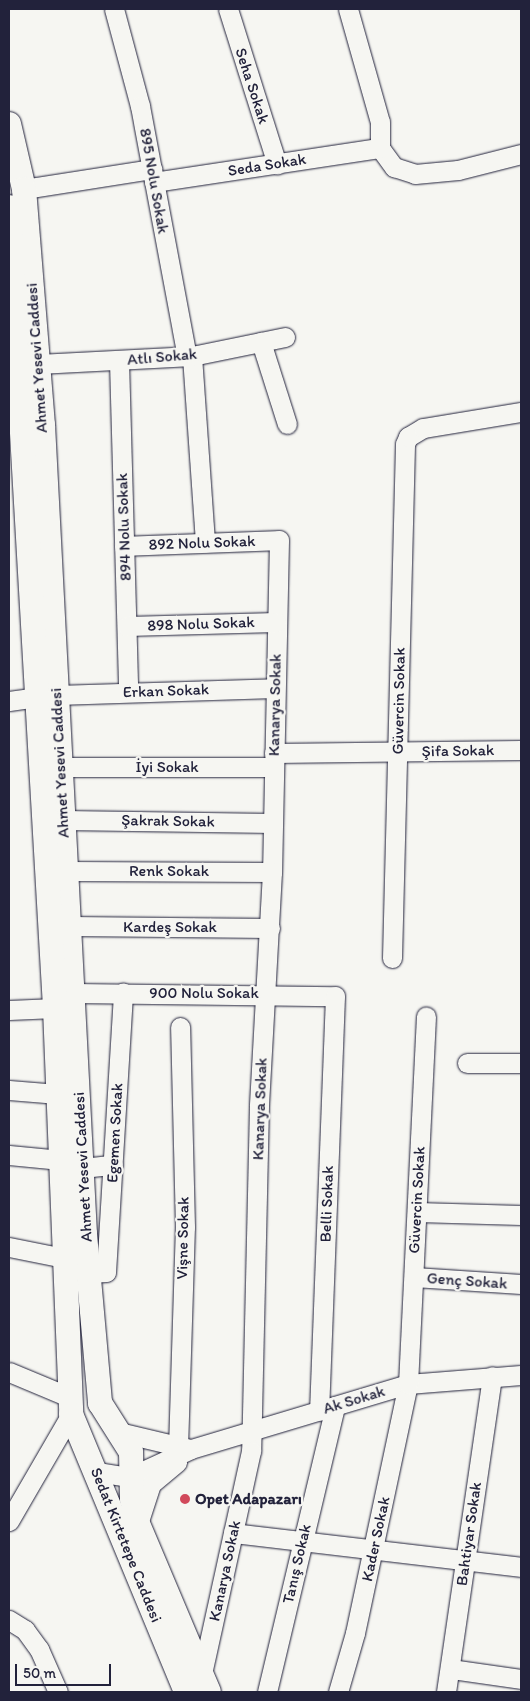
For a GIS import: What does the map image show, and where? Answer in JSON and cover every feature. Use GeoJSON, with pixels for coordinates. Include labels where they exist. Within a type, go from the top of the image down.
{"type":"FeatureCollection","features":[{"type":"Feature","properties":{"kind":"main road","name":"Ahmet Yesevi Caddesi"},"geometry":{"type":"LineString","coordinates":[[9,124],[16,198],[38,364],[46,696],[64,1001],[71,1164],[64,1258],[70,1405]]}},
{"type":"Feature","properties":{"kind":"main road","name":"Ahmet Yesevi Caddesi"},"geometry":{"type":"LineString","coordinates":[[16,198],[11,275],[14,412],[46,696],[60,767],[70,926],[58,1094],[71,1164],[97,1272],[100,1402]]}},
{"type":"Feature","properties":{"kind":"main road"},"geometry":{"type":"LineString","coordinates":[[70,1405],[100,1402]]}},
{"type":"Feature","properties":{"kind":"main road","name":"Sedat Kirtetepe Caddesi"},"geometry":{"type":"LineString","coordinates":[[100,1402],[123,1433],[131,1452],[130,1477],[138,1524],[206,1683]]}},
{"type":"Feature","properties":{"kind":"main road","name":"Sedat Kirtetepe Caddesi"},"geometry":{"type":"LineString","coordinates":[[70,1405],[186,1692]]}},
{"type":"Feature","properties":{"kind":"street","name":"895 Nolu Sokak"},"geometry":{"type":"LineString","coordinates":[[114,9],[140,106],[190,356],[205,543]]}},
{"type":"Feature","properties":{"kind":"street","name":"Seha Sokak"},"geometry":{"type":"LineString","coordinates":[[228,9],[277,164]]}},
{"type":"Feature","properties":{"kind":"street"},"geometry":{"type":"LineString","coordinates":[[348,9],[380,122],[380,148],[394,167],[414,174],[458,170],[521,154]]}},
{"type":"Feature","properties":{"kind":"street","name":"Seda Sokak"},"geometry":{"type":"LineString","coordinates":[[16,198],[153,175],[277,164],[380,148]]}},
{"type":"Feature","properties":{"kind":"street","name":"Atlı Sokak"},"geometry":{"type":"LineString","coordinates":[[38,364],[190,356],[285,337]]}},
{"type":"Feature","properties":{"kind":"street"},"geometry":{"type":"LineString","coordinates":[[260,342],[287,424]]}},
{"type":"Feature","properties":{"kind":"street","name":"894 Nolu Sokak"},"geometry":{"type":"LineString","coordinates":[[119,361],[128,692]]}},
{"type":"Feature","properties":{"kind":"street","name":"Güvercin Sokak"},"geometry":{"type":"LineString","coordinates":[[392,958],[405,444],[408,437],[423,428],[521,412]]}},
{"type":"Feature","properties":{"kind":"street","name":"892 Nolu Sokak"},"geometry":{"type":"LineString","coordinates":[[124,546],[279,540]]}},
{"type":"Feature","properties":{"kind":"street","name":"Kanarya Sokak"},"geometry":{"type":"LineString","coordinates":[[206,1683],[252,1431],[264,994],[270,928],[272,872],[279,540]]}},
{"type":"Feature","properties":{"kind":"street","name":"898 Nolu Sokak"},"geometry":{"type":"LineString","coordinates":[[126,626],[276,622]]}},
{"type":"Feature","properties":{"kind":"street","name":"Erkan Sokak"},"geometry":{"type":"LineString","coordinates":[[9,701],[46,696],[275,688]]}},
{"type":"Feature","properties":{"kind":"street","name":"Şifa Sokak"},"geometry":{"type":"LineString","coordinates":[[274,760],[397,752],[521,750]]}},
{"type":"Feature","properties":{"kind":"street","name":"İyi Sokak"},"geometry":{"type":"LineString","coordinates":[[60,767],[274,760]]}},
{"type":"Feature","properties":{"kind":"street","name":"Şakrak Sokak"},"geometry":{"type":"LineString","coordinates":[[63,820],[273,823]]}},
{"type":"Feature","properties":{"kind":"street","name":"Renk Sokak"},"geometry":{"type":"LineString","coordinates":[[66,871],[272,872]]}},
{"type":"Feature","properties":{"kind":"street","name":"Kardeş Sokak"},"geometry":{"type":"LineString","coordinates":[[70,926],[270,928]]}},
{"type":"Feature","properties":{"kind":"street","name":"900 Nolu Sokak"},"geometry":{"type":"LineString","coordinates":[[9,1010],[123,994],[335,996]]}},
{"type":"Feature","properties":{"kind":"street","name":"Egemen Sokak"},"geometry":{"type":"LineString","coordinates":[[97,1272],[113,1165],[123,994]]}},
{"type":"Feature","properties":{"kind":"street","name":"Belli Sokak"},"geometry":{"type":"LineString","coordinates":[[327,1409],[335,996]]}},
{"type":"Feature","properties":{"kind":"street","name":"Güvercin Sokak"},"geometry":{"type":"LineString","coordinates":[[408,1384],[426,1016]]}},
{"type":"Feature","properties":{"kind":"street","name":"Vişne Sokak"},"geometry":{"type":"LineString","coordinates":[[180,1027],[184,1227],[185,1449]]}},
{"type":"Feature","properties":{"kind":"street"},"geometry":{"type":"LineString","coordinates":[[467,1063],[521,1063]]}},
{"type":"Feature","properties":{"kind":"street"},"geometry":{"type":"LineString","coordinates":[[9,1090],[58,1094]]}},
{"type":"Feature","properties":{"kind":"street"},"geometry":{"type":"LineString","coordinates":[[9,1155],[71,1164],[113,1165]]}},
{"type":"Feature","properties":{"kind":"street"},"geometry":{"type":"LineString","coordinates":[[417,1212],[521,1215]]}},
{"type":"Feature","properties":{"kind":"street"},"geometry":{"type":"LineString","coordinates":[[9,1247],[64,1258]]}},
{"type":"Feature","properties":{"kind":"street","name":"Genç Sokak"},"geometry":{"type":"LineString","coordinates":[[414,1277],[521,1284]]}},
{"type":"Feature","properties":{"kind":"street"},"geometry":{"type":"LineString","coordinates":[[9,1372],[70,1405],[9,1521]]}},
{"type":"Feature","properties":{"kind":"street","name":"Ak Sokak"},"geometry":{"type":"LineString","coordinates":[[130,1477],[185,1449],[408,1384],[521,1375]]}},
{"type":"Feature","properties":{"kind":"street","name":"Bahtiyar Sokak"},"geometry":{"type":"LineString","coordinates":[[446,1692],[492,1376]]}},
{"type":"Feature","properties":{"kind":"street","name":"Kader Sokak"},"geometry":{"type":"LineString","coordinates":[[338,1692],[374,1550],[408,1384]]}},
{"type":"Feature","properties":{"kind":"street","name":"Tanış Sokak"},"geometry":{"type":"LineString","coordinates":[[267,1692],[303,1542],[327,1409]]}},
{"type":"Feature","properties":{"kind":"street"},"geometry":{"type":"LineString","coordinates":[[123,1433],[185,1449],[151,1484],[138,1524]]}},
{"type":"Feature","properties":{"kind":"street"},"geometry":{"type":"LineString","coordinates":[[97,1472],[130,1477]]}},
{"type":"Feature","properties":{"kind":"street"},"geometry":{"type":"LineString","coordinates":[[233,1533],[521,1567]]}},
{"type":"Feature","properties":{"kind":"street"},"geometry":{"type":"LineString","coordinates":[[9,1620],[25,1630],[39,1649],[58,1692]]}},
{"type":"Feature","properties":{"kind":"street"},"geometry":{"type":"LineString","coordinates":[[450,1669],[521,1679]]}},
{"type":"Feature","properties":{"kind":"place","name":"Opet Adapazarı"},"geometry":{"type":"Point","coordinates":[185,1499]}}]}
